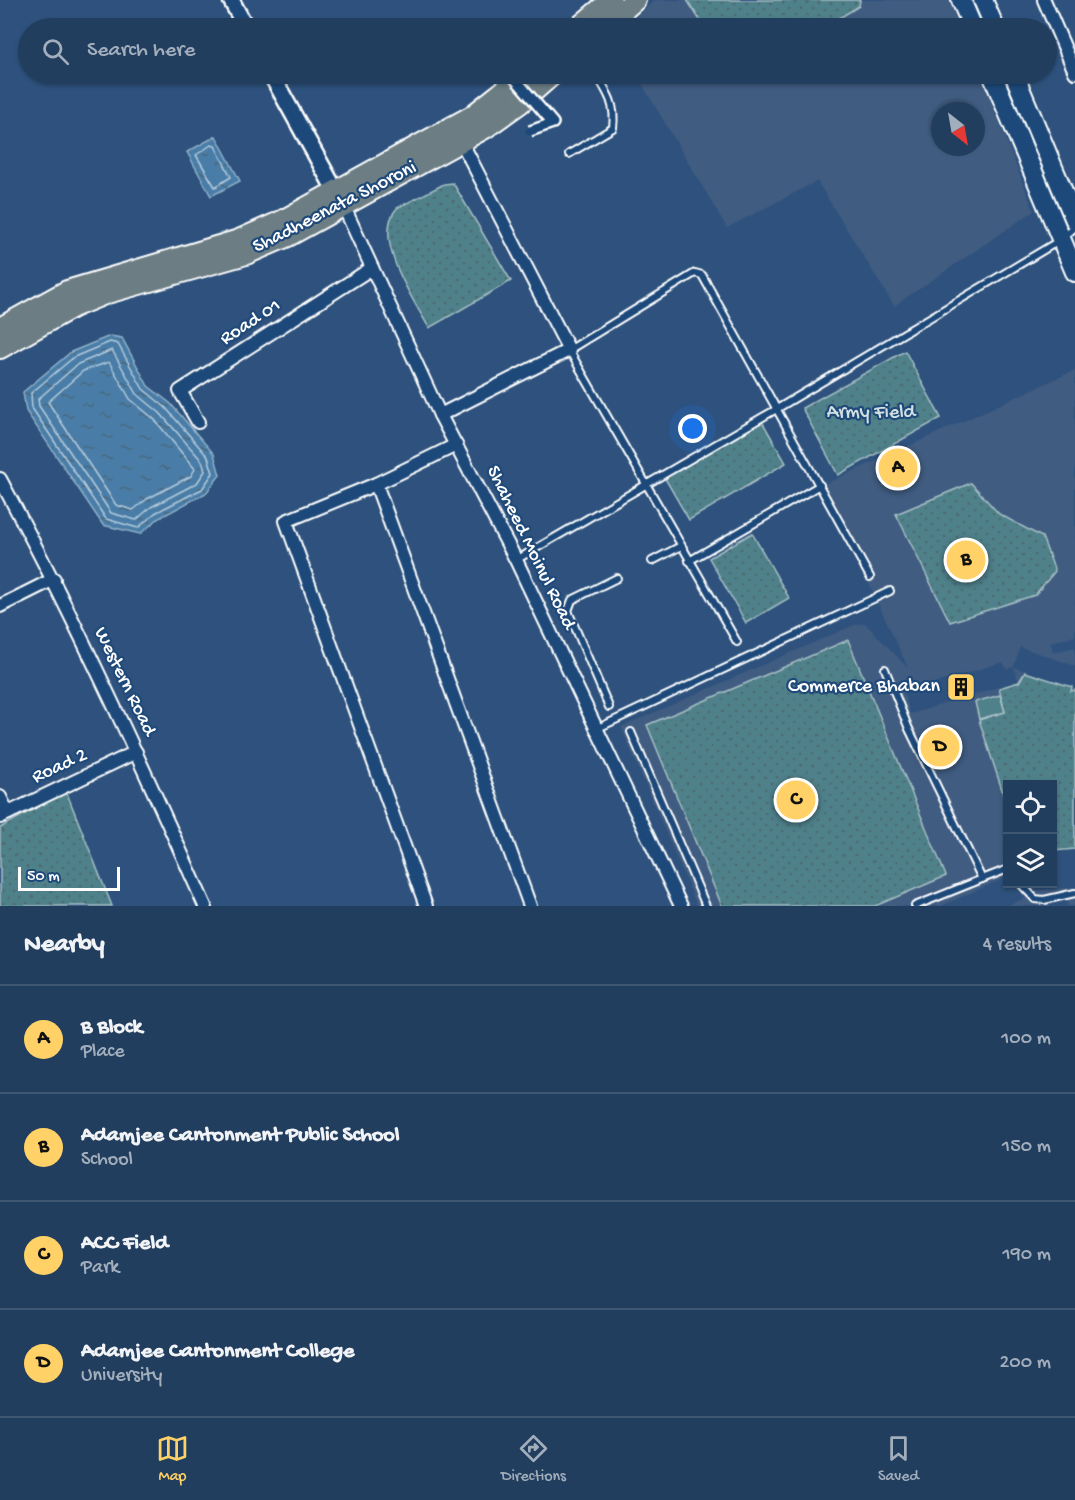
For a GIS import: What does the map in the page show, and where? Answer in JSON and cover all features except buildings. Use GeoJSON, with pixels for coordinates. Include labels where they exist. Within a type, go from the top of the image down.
{"type":"FeatureCollection","features":[{"type":"Feature","properties":{"kind":"main road"},"geometry":{"type":"LineString","coordinates":[[590,18],[611,0]]}},
{"type":"Feature","properties":{"kind":"main road"},"geometry":{"type":"LineString","coordinates":[[614,18],[635,0]]}},
{"type":"Feature","properties":{"kind":"main road"},"geometry":{"type":"LineString","coordinates":[[961,0],[969,18]]}},
{"type":"Feature","properties":{"kind":"main road"},"geometry":{"type":"LineString","coordinates":[[983,0],[991,18]]}},
{"type":"Feature","properties":{"kind":"main road","name":"Shadheenata Shoroni"},"geometry":{"type":"LineString","coordinates":[[0,348],[73,307],[107,293],[246,254],[340,199],[472,116],[512,84]]}},
{"type":"Feature","properties":{"kind":"main road","name":"Shadheenata Shoroni"},"geometry":{"type":"LineString","coordinates":[[0,328],[78,287],[239,240],[340,199],[461,141],[520,104],[542,84]]}},
{"type":"Feature","properties":{"kind":"main road"},"geometry":{"type":"LineString","coordinates":[[997,84],[1068,233],[1075,272]]}},
{"type":"Feature","properties":{"kind":"main road"},"geometry":{"type":"LineString","coordinates":[[1018,84],[1075,220]]}},
{"type":"Feature","properties":{"kind":"street"},"geometry":{"type":"LineString","coordinates":[[231,0],[241,18]]}},
{"type":"Feature","properties":{"kind":"street"},"geometry":{"type":"LineString","coordinates":[[1044,0],[1052,18]]}},
{"type":"Feature","properties":{"kind":"street"},"geometry":{"type":"LineString","coordinates":[[1057,30],[1075,72]]}},
{"type":"Feature","properties":{"kind":"street"},"geometry":{"type":"LineString","coordinates":[[277,84],[340,199]]}},
{"type":"Feature","properties":{"kind":"street"},"geometry":{"type":"LineString","coordinates":[[520,84],[553,123],[530,131]]}},
{"type":"Feature","properties":{"kind":"street"},"geometry":{"type":"LineString","coordinates":[[441,415],[569,350],[461,141]]}},
{"type":"Feature","properties":{"kind":"street","name":"Shaheed Moinul Road"},"geometry":{"type":"LineString","coordinates":[[340,199],[441,415],[516,560],[681,906]]}},
{"type":"Feature","properties":{"kind":"street","name":"Road 01"},"geometry":{"type":"LineString","coordinates":[[198,422],[180,391],[372,268]]}},
{"type":"Feature","properties":{"kind":"street"},"geometry":{"type":"LineString","coordinates":[[426,906],[286,521],[376,484],[456,445]]}},
{"type":"Feature","properties":{"kind":"street","name":"Western Road"},"geometry":{"type":"LineString","coordinates":[[0,479],[54,579],[136,752],[205,906]]}},
{"type":"Feature","properties":{"kind":"street"},"geometry":{"type":"LineString","coordinates":[[376,484],[531,906]]}},
{"type":"Feature","properties":{"kind":"street"},"geometry":{"type":"LineString","coordinates":[[0,606],[54,579]]}},
{"type":"Feature","properties":{"kind":"street","name":"Road 2"},"geometry":{"type":"LineString","coordinates":[[4,815],[136,752]]}},
{"type":"Feature","properties":{"kind":"street"},"geometry":{"type":"LineString","coordinates":[[0,797],[4,815]]}},
{"type":"Feature","properties":{"kind":"lane"},"geometry":{"type":"LineString","coordinates":[[570,154],[613,128],[615,112],[612,100],[602,84]]}},
{"type":"Feature","properties":{"kind":"lane"},"geometry":{"type":"LineString","coordinates":[[516,560],[775,410],[1068,233]]}},
{"type":"Feature","properties":{"kind":"lane"},"geometry":{"type":"LineString","coordinates":[[737,642],[569,350],[699,272],[870,578]]}},
{"type":"Feature","properties":{"kind":"lane"},"geometry":{"type":"LineString","coordinates":[[689,561],[820,485]]}},
{"type":"Feature","properties":{"kind":"lane"},"geometry":{"type":"LineString","coordinates":[[652,561],[681,546]]}},
{"type":"Feature","properties":{"kind":"lane"},"geometry":{"type":"LineString","coordinates":[[609,707],[568,611],[572,600],[617,578]]}},
{"type":"Feature","properties":{"kind":"lane"},"geometry":{"type":"LineString","coordinates":[[596,729],[890,591]]}},
{"type":"Feature","properties":{"kind":"lane"},"geometry":{"type":"LineString","coordinates":[[885,669],[909,729],[982,879]]}},
{"type":"Feature","properties":{"kind":"lane"},"geometry":{"type":"LineString","coordinates":[[631,732],[706,906]]}},
{"type":"Feature","properties":{"kind":"lane"},"geometry":{"type":"LineString","coordinates":[[915,906],[1003,871]]}},
{"type":"Feature","properties":{"kind":"lane"},"geometry":{"type":"LineString","coordinates":[[1025,888],[1036,906]]}},
{"type":"Feature","properties":{"kind":"lane"},"geometry":{"type":"LineString","coordinates":[[1032,897],[1044,900],[1075,893]]}},
{"type":"Feature","properties":{"kind":"shaded area"},"geometry":{"type":"Polygon","coordinates":[[[655,0],[951,0],[958,18],[634,18],[655,0]]]}},
{"type":"Feature","properties":{"kind":"shaded area"},"geometry":{"type":"Polygon","coordinates":[[[642,84],[984,84],[1034,211],[894,306],[817,181],[727,228],[642,84]]]}},
{"type":"Feature","properties":{"kind":"shaded area"},"geometry":{"type":"Polygon","coordinates":[[[1075,370],[1075,636],[1051,642],[1053,652],[1075,647],[1075,666],[1020,647],[1014,667],[1073,687],[1075,696],[1071,692],[980,720],[1003,792],[1003,879],[941,906],[875,906],[946,876],[647,725],[722,906],[697,906],[621,727],[854,625],[865,623],[908,668],[823,485],[1075,370]],[[1003,662],[904,693],[910,714],[1018,681],[1014,667],[1006,669],[1003,662]]]}},
{"type":"Feature","properties":{"kind":"shaded area"},"geometry":{"type":"Polygon","coordinates":[[[1075,887],[1075,906],[1068,906],[1065,899],[1048,906],[1007,906],[1025,898],[1021,888],[1032,888],[1032,891],[1075,887]]]}},
{"type":"Feature","properties":{"kind":"green space"},"geometry":{"type":"Polygon","coordinates":[[[687,0],[860,0],[859,6],[839,18],[699,18],[687,0]]]}},
{"type":"Feature","properties":{"kind":"green space"},"geometry":{"type":"Polygon","coordinates":[[[453,183],[511,281],[429,328],[405,285],[391,252],[390,221],[397,208],[444,184],[453,183]]]}},
{"type":"Feature","properties":{"kind":"green space","name":"Army Field"},"geometry":{"type":"Polygon","coordinates":[[[905,351],[941,418],[838,475],[802,408],[905,351]]]}},
{"type":"Feature","properties":{"kind":"green space","name":"Army Field"},"geometry":{"type":"Polygon","coordinates":[[[760,418],[786,463],[689,520],[663,475],[760,418]]]}},
{"type":"Feature","properties":{"kind":"green space"},"geometry":{"type":"Polygon","coordinates":[[[971,483],[999,514],[1042,537],[1055,571],[1035,595],[950,622],[896,514],[971,483]]]}},
{"type":"Feature","properties":{"kind":"green space"},"geometry":{"type":"Polygon","coordinates":[[[752,533],[789,598],[746,623],[709,558],[752,533]]]}},
{"type":"Feature","properties":{"kind":"green space"},"geometry":{"type":"Polygon","coordinates":[[[848,640],[946,876],[875,906],[722,906],[647,725],[848,640]]]}},
{"type":"Feature","properties":{"kind":"green space"},"geometry":{"type":"Polygon","coordinates":[[[1025,672],[1072,687],[1071,691],[1075,690],[1075,849],[1057,851],[1057,780],[1003,780],[1003,793],[979,720],[1005,712],[999,688],[1019,682],[1025,672]]]}},
{"type":"Feature","properties":{"kind":"green space"},"geometry":{"type":"Polygon","coordinates":[[[1000,695],[1005,712],[979,719],[975,702],[1000,695]]]}},
{"type":"Feature","properties":{"kind":"green space"},"geometry":{"type":"Polygon","coordinates":[[[66,791],[112,906],[0,906],[0,828],[66,791]]]}},
{"type":"Feature","properties":{"kind":"water"},"geometry":{"type":"Polygon","coordinates":[[[216,136],[240,181],[211,196],[187,152],[216,136]]]}},
{"type":"Feature","properties":{"kind":"water"},"geometry":{"type":"Polygon","coordinates":[[[110,336],[122,338],[148,386],[170,403],[214,454],[220,475],[206,493],[159,518],[140,534],[103,525],[26,411],[23,392],[71,352],[110,336]]]}},
{"type":"Feature","properties":{"kind":"place","name":"B Block"},"geometry":{"type":"Point","coordinates":[898,468]}},
{"type":"Feature","properties":{"kind":"place","name":"Adamjee Cantonment Public School"},"geometry":{"type":"Point","coordinates":[966,560]}},
{"type":"Feature","properties":{"kind":"place","name":"Commerce Bhaban"},"geometry":{"type":"Point","coordinates":[961,687]}},
{"type":"Feature","properties":{"kind":"place","name":"Adamjee Cantonment College"},"geometry":{"type":"Point","coordinates":[940,747]}},
{"type":"Feature","properties":{"kind":"place","name":"ACC Field"},"geometry":{"type":"Point","coordinates":[796,800]}}]}
